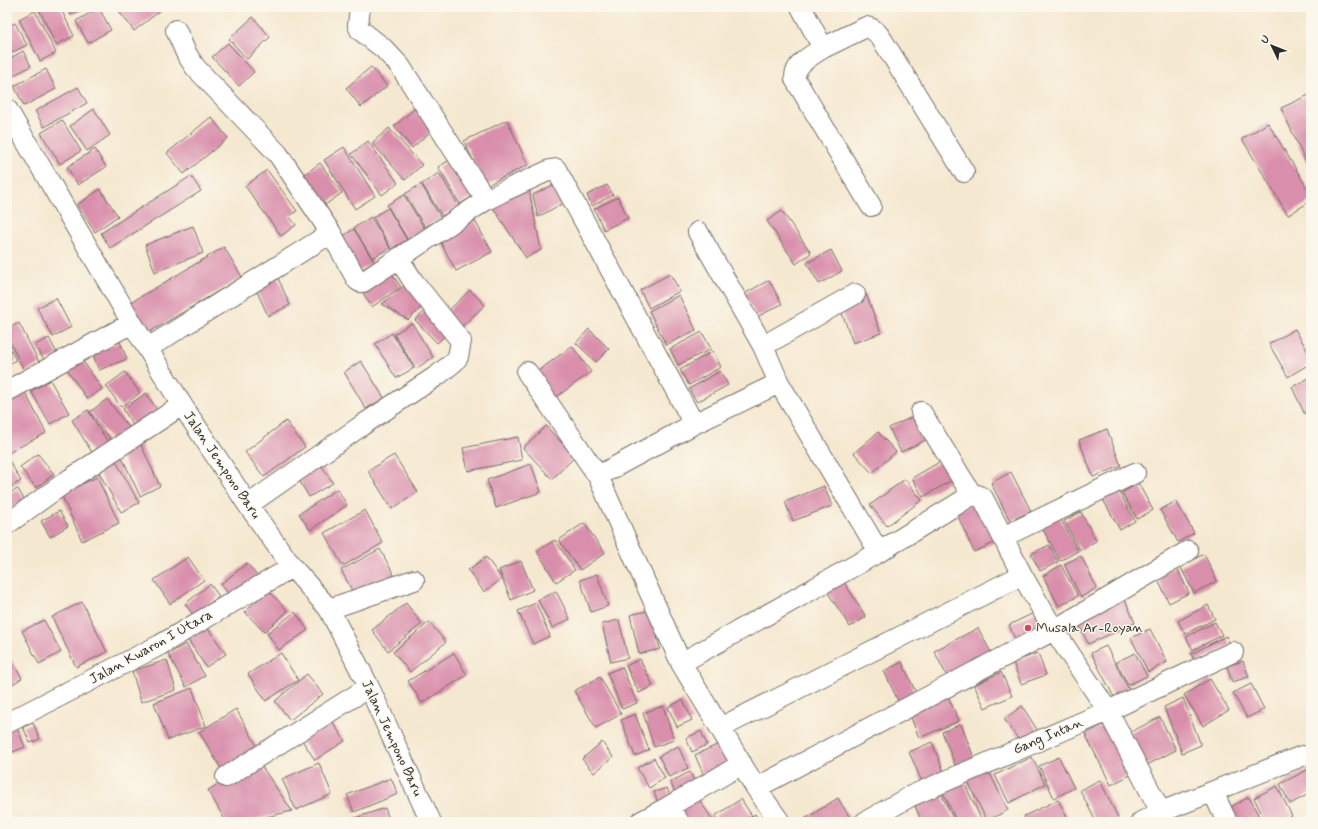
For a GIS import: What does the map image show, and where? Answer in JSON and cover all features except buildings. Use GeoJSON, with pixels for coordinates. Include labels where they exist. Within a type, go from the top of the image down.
{"type":"FeatureCollection","features":[{"type":"Feature","properties":{"kind":"street"},"geometry":{"type":"LineString","coordinates":[[360,7],[358,25],[360,30],[383,48],[400,66],[486,200]]}},
{"type":"Feature","properties":{"kind":"street"},"geometry":{"type":"LineString","coordinates":[[801,7],[823,48]]}},
{"type":"Feature","properties":{"kind":"street"},"geometry":{"type":"LineString","coordinates":[[871,206],[795,79],[795,74],[800,64],[823,48],[866,27],[876,31],[888,48],[964,172]]}},
{"type":"Feature","properties":{"kind":"street"},"geometry":{"type":"LineString","coordinates":[[176,30],[186,54],[196,67],[278,154],[331,233],[357,280],[360,282],[363,282],[399,259],[486,200],[504,190],[550,170],[556,170],[694,424]]}},
{"type":"Feature","properties":{"kind":"street","name":"Jalan Jempono Baru"},"geometry":{"type":"LineString","coordinates":[[9,117],[182,405],[248,506],[292,567],[329,609],[369,687],[431,822]]}},
{"type":"Feature","properties":{"kind":"street"},"geometry":{"type":"LineString","coordinates":[[698,232],[763,346],[780,383],[879,552]]}},
{"type":"Feature","properties":{"kind":"street"},"geometry":{"type":"LineString","coordinates":[[148,348],[331,233]]}},
{"type":"Feature","properties":{"kind":"street"},"geometry":{"type":"LineString","coordinates":[[248,506],[361,426],[438,375],[458,357],[461,341],[413,280],[399,259]]}},
{"type":"Feature","properties":{"kind":"street"},"geometry":{"type":"LineString","coordinates":[[763,346],[855,294]]}},
{"type":"Feature","properties":{"kind":"street"},"geometry":{"type":"LineString","coordinates":[[7,391],[132,323]]}},
{"type":"Feature","properties":{"kind":"street"},"geometry":{"type":"LineString","coordinates":[[527,372],[598,476],[681,663],[756,788],[780,822]]}},
{"type":"Feature","properties":{"kind":"street"},"geometry":{"type":"LineString","coordinates":[[598,476],[694,424],[780,383]]}},
{"type":"Feature","properties":{"kind":"street"},"geometry":{"type":"LineString","coordinates":[[7,524],[70,479],[182,405]]}},
{"type":"Feature","properties":{"kind":"street"},"geometry":{"type":"LineString","coordinates":[[921,412],[972,495]]}},
{"type":"Feature","properties":{"kind":"street"},"geometry":{"type":"LineString","coordinates":[[1003,537],[1135,473]]}},
{"type":"Feature","properties":{"kind":"street"},"geometry":{"type":"LineString","coordinates":[[681,663],[879,552],[972,495],[977,494],[983,498],[1022,575],[1054,630],[1108,711],[1161,812]]}},
{"type":"Feature","properties":{"kind":"street"},"geometry":{"type":"LineString","coordinates":[[756,788],[1054,630],[1188,551]]}},
{"type":"Feature","properties":{"kind":"street","name":"Jalan Kwaron I Utara"},"geometry":{"type":"LineString","coordinates":[[7,723],[160,644],[292,567]]}},
{"type":"Feature","properties":{"kind":"street"},"geometry":{"type":"LineString","coordinates":[[720,728],[1022,575]]}},
{"type":"Feature","properties":{"kind":"street"},"geometry":{"type":"LineString","coordinates":[[329,609],[414,580]]}},
{"type":"Feature","properties":{"kind":"street","name":"Gang Intan"},"geometry":{"type":"LineString","coordinates":[[865,822],[911,796],[1108,711],[1233,652]]}},
{"type":"Feature","properties":{"kind":"street"},"geometry":{"type":"LineString","coordinates":[[226,777],[369,687]]}},
{"type":"Feature","properties":{"kind":"street"},"geometry":{"type":"LineString","coordinates":[[1141,822],[1161,812],[1302,756]]}},
{"type":"Feature","properties":{"kind":"street"},"geometry":{"type":"LineString","coordinates":[[640,822],[674,814],[742,764]]}},
{"type":"Feature","properties":{"kind":"street"},"geometry":{"type":"LineString","coordinates":[[1214,792],[1227,822]]}},
{"type":"Feature","properties":{"kind":"place","name":"Musala Ar-Royan"},"geometry":{"type":"Point","coordinates":[1028,628]}}]}
